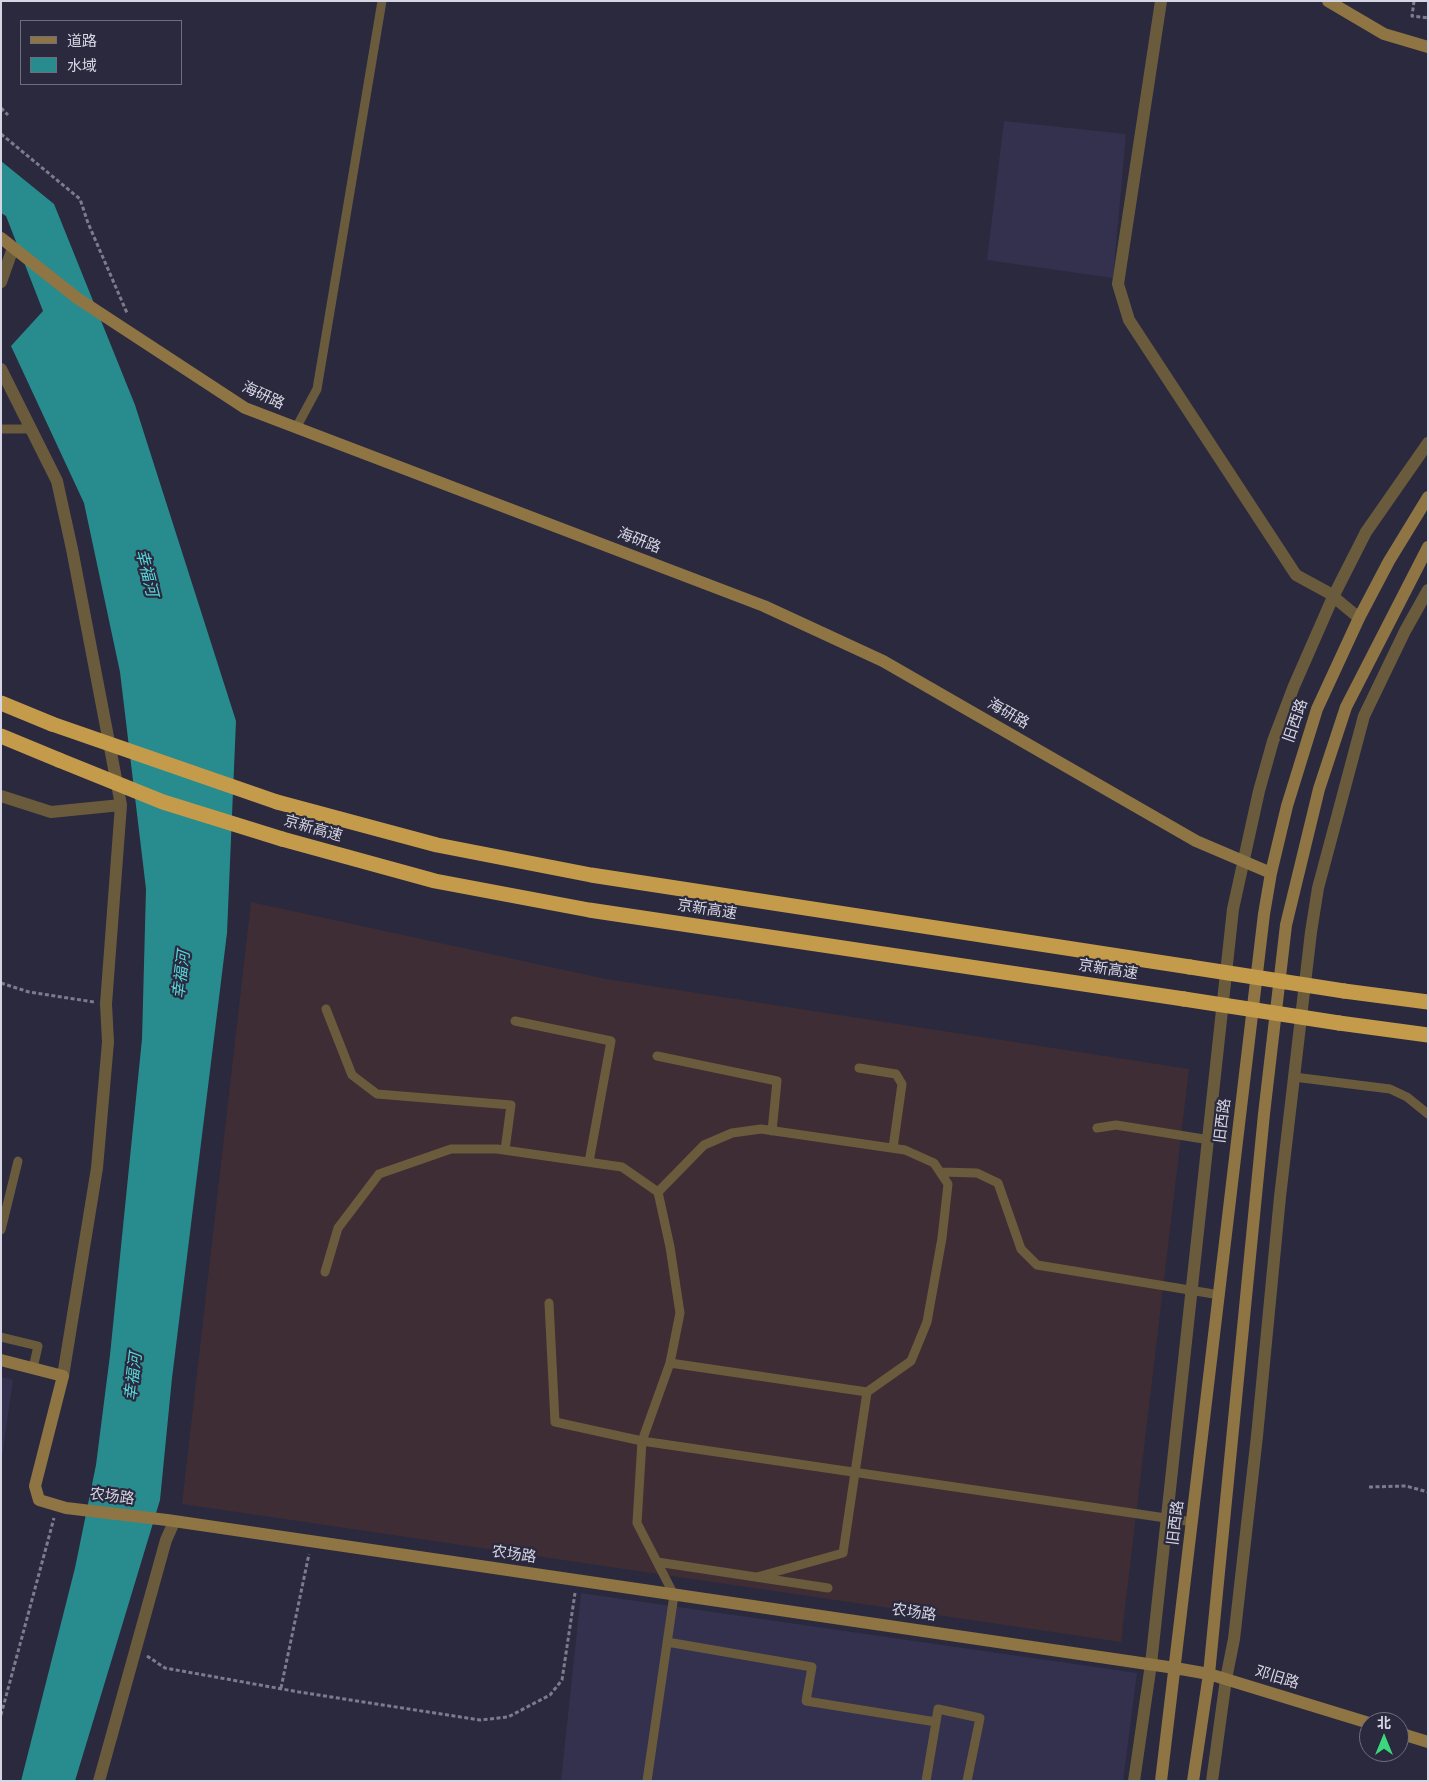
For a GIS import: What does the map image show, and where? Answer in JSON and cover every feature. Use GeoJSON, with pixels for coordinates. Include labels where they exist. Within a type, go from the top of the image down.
{"type":"FeatureCollection","features":[{"type":"Feature","properties":{"kind":"highway","name":"京新高速"},"geometry":{"type":"LineString","coordinates":[[1,703],[52,724],[277,802],[437,845],[591,875],[1344,991],[1428,1002]]}},
{"type":"Feature","properties":{"kind":"highway","name":"京新高速"},"geometry":{"type":"LineString","coordinates":[[1,736],[163,802],[282,839],[435,882],[589,910],[1428,1035]]}},
{"type":"Feature","properties":{"kind":"street"},"geometry":{"type":"LineString","coordinates":[[1161,1],[1118,284],[1129,320],[1296,575],[1334,597],[1359,618]]}},
{"type":"Feature","properties":{"kind":"street"},"geometry":{"type":"LineString","coordinates":[[1328,1],[1384,34],[1428,47]]}},
{"type":"Feature","properties":{"kind":"street","name":"海研路"},"geometry":{"type":"LineString","coordinates":[[1,238],[77,298],[245,408],[781,614],[883,661],[1196,842],[1271,873]]}},
{"type":"Feature","properties":{"kind":"street"},"geometry":{"type":"LineString","coordinates":[[1,282],[13,248]]}},
{"type":"Feature","properties":{"kind":"street"},"geometry":{"type":"LineString","coordinates":[[1,369],[57,482],[72,549],[121,805],[106,1004],[108,1042],[97,1168],[63,1376],[1,1360]]}},
{"type":"Feature","properties":{"kind":"street"},"geometry":{"type":"LineString","coordinates":[[1134,1781],[1151,1664],[1168,1518],[1210,1140],[1233,909],[1259,790],[1294,686],[1334,597],[1366,532],[1428,443]]}},
{"type":"Feature","properties":{"kind":"street","name":"旧西路"},"geometry":{"type":"LineString","coordinates":[[1161,1781],[1264,914],[1271,873],[1287,806],[1317,708],[1359,618],[1389,561],[1428,497]]}},
{"type":"Feature","properties":{"kind":"street"},"geometry":{"type":"LineString","coordinates":[[1193,1781],[1209,1674],[1263,1124],[1286,925],[1319,789],[1346,706],[1428,547]]}},
{"type":"Feature","properties":{"kind":"street"},"geometry":{"type":"LineString","coordinates":[[1212,1781],[1226,1679],[1234,1639],[1257,1436],[1280,1197],[1310,932],[1318,888],[1357,741],[1372,699],[1405,631],[1428,590]]}},
{"type":"Feature","properties":{"kind":"street"},"geometry":{"type":"LineString","coordinates":[[1,796],[52,812],[121,805]]}},
{"type":"Feature","properties":{"kind":"street","name":"农场路"},"geometry":{"type":"LineString","coordinates":[[63,1376],[35,1486],[39,1500],[62,1507],[170,1521],[1175,1668]]}},
{"type":"Feature","properties":{"kind":"street"},"geometry":{"type":"LineString","coordinates":[[99,1781],[170,1521]]}},
{"type":"Feature","properties":{"kind":"street","name":"邓旧路"},"geometry":{"type":"LineString","coordinates":[[1175,1668],[1209,1674],[1359,1720]]}},
{"type":"Feature","properties":{"kind":"street"},"geometry":{"type":"LineString","coordinates":[[1409,1736],[1428,1742]]}},
{"type":"Feature","properties":{"kind":"lane"},"geometry":{"type":"LineString","coordinates":[[296,428],[317,389],[382,1]]}},
{"type":"Feature","properties":{"kind":"lane"},"geometry":{"type":"LineString","coordinates":[[1,429],[30,429]]}},
{"type":"Feature","properties":{"kind":"lane"},"geometry":{"type":"LineString","coordinates":[[326,1009],[352,1075],[376,1094],[511,1105],[505,1150]]}},
{"type":"Feature","properties":{"kind":"lane"},"geometry":{"type":"LineString","coordinates":[[515,1021],[611,1041],[589,1162]]}},
{"type":"Feature","properties":{"kind":"lane"},"geometry":{"type":"LineString","coordinates":[[657,1056],[777,1081],[772,1131]]}},
{"type":"Feature","properties":{"kind":"lane"},"geometry":{"type":"LineString","coordinates":[[859,1068],[896,1074],[902,1084],[893,1148]]}},
{"type":"Feature","properties":{"kind":"lane"},"geometry":{"type":"LineString","coordinates":[[1294,1078],[1390,1089],[1407,1097],[1428,1114]]}},
{"type":"Feature","properties":{"kind":"lane"},"geometry":{"type":"LineString","coordinates":[[1097,1128],[1116,1125],[1210,1140]]}},
{"type":"Feature","properties":{"kind":"lane"},"geometry":{"type":"LineString","coordinates":[[658,1192],[704,1145],[732,1133],[761,1129],[905,1150],[934,1163],[948,1184],[942,1238],[927,1322],[911,1361],[867,1392],[670,1363]]}},
{"type":"Feature","properties":{"kind":"lane"},"geometry":{"type":"LineString","coordinates":[[325,1272],[338,1228],[379,1174],[451,1149],[505,1150],[622,1167],[658,1192],[670,1247],[680,1313],[670,1363],[642,1441],[637,1523],[674,1595],[647,1781]]}},
{"type":"Feature","properties":{"kind":"lane"},"geometry":{"type":"LineString","coordinates":[[1,1230],[18,1161]]}},
{"type":"Feature","properties":{"kind":"lane"},"geometry":{"type":"LineString","coordinates":[[941,1172],[977,1173],[998,1183],[1021,1249],[1037,1264],[1220,1295]]}},
{"type":"Feature","properties":{"kind":"lane"},"geometry":{"type":"LineString","coordinates":[[549,1303],[555,1422],[642,1441],[1193,1522]]}},
{"type":"Feature","properties":{"kind":"lane"},"geometry":{"type":"LineString","coordinates":[[1,1338],[38,1346],[33,1368]]}},
{"type":"Feature","properties":{"kind":"lane"},"geometry":{"type":"LineString","coordinates":[[757,1577],[843,1553],[867,1392]]}},
{"type":"Feature","properties":{"kind":"lane"},"geometry":{"type":"LineString","coordinates":[[657,1562],[828,1588]]}},
{"type":"Feature","properties":{"kind":"lane"},"geometry":{"type":"LineString","coordinates":[[667,1642],[812,1667],[806,1700],[936,1722]]}},
{"type":"Feature","properties":{"kind":"lane"},"geometry":{"type":"LineString","coordinates":[[926,1781],[938,1709],[980,1718],[967,1781]]}},
{"type":"Feature","properties":{"kind":"path"},"geometry":{"type":"LineString","coordinates":[[1414,1],[1412,16],[1428,18]]}},
{"type":"Feature","properties":{"kind":"path"},"geometry":{"type":"LineString","coordinates":[[1,108],[8,114]]}},
{"type":"Feature","properties":{"kind":"path"},"geometry":{"type":"LineString","coordinates":[[1,134],[80,199],[88,223],[137,337]]}},
{"type":"Feature","properties":{"kind":"path"},"geometry":{"type":"LineString","coordinates":[[1,983],[29,992],[106,1004]]}},
{"type":"Feature","properties":{"kind":"path"},"geometry":{"type":"LineString","coordinates":[[1369,1487],[1406,1486],[1428,1492]]}},
{"type":"Feature","properties":{"kind":"path"},"geometry":{"type":"LineString","coordinates":[[1,1715],[62,1507]]}},
{"type":"Feature","properties":{"kind":"path"},"geometry":{"type":"LineString","coordinates":[[282,1688],[312,1542]]}},
{"type":"Feature","properties":{"kind":"path"},"geometry":{"type":"LineString","coordinates":[[136,1649],[166,1668],[480,1720],[508,1717],[550,1695],[562,1680],[576,1580]]}},
{"type":"Feature","properties":{"kind":"shaded area"},"geometry":{"type":"Polygon","coordinates":[[[1004,121],[1126,134],[1113,278],[987,260],[1004,121]]]}},
{"type":"Feature","properties":{"kind":"shaded area"},"geometry":{"type":"Polygon","coordinates":[[[251,902],[606,979],[1189,1069],[1121,1642],[182,1504],[251,902]]]}},
{"type":"Feature","properties":{"kind":"shaded area"},"geometry":{"type":"Polygon","coordinates":[[[1,1377],[13,1380],[1,1464],[1,1377]]]}},
{"type":"Feature","properties":{"kind":"shaded area"},"geometry":{"type":"Polygon","coordinates":[[[581,1593],[1137,1673],[1123,1781],[561,1781],[581,1593]]]}},
{"type":"Feature","properties":{"kind":"water","name":"幸福河"},"geometry":{"type":"Polygon","coordinates":[[[1,161],[54,204],[135,405],[236,721],[227,933],[172,1378],[160,1500],[75,1781],[21,1781],[75,1568],[96,1465],[110,1355],[142,1039],[146,889],[120,672],[84,503],[11,346],[43,311],[6,216],[1,213],[1,161]]]}}]}
